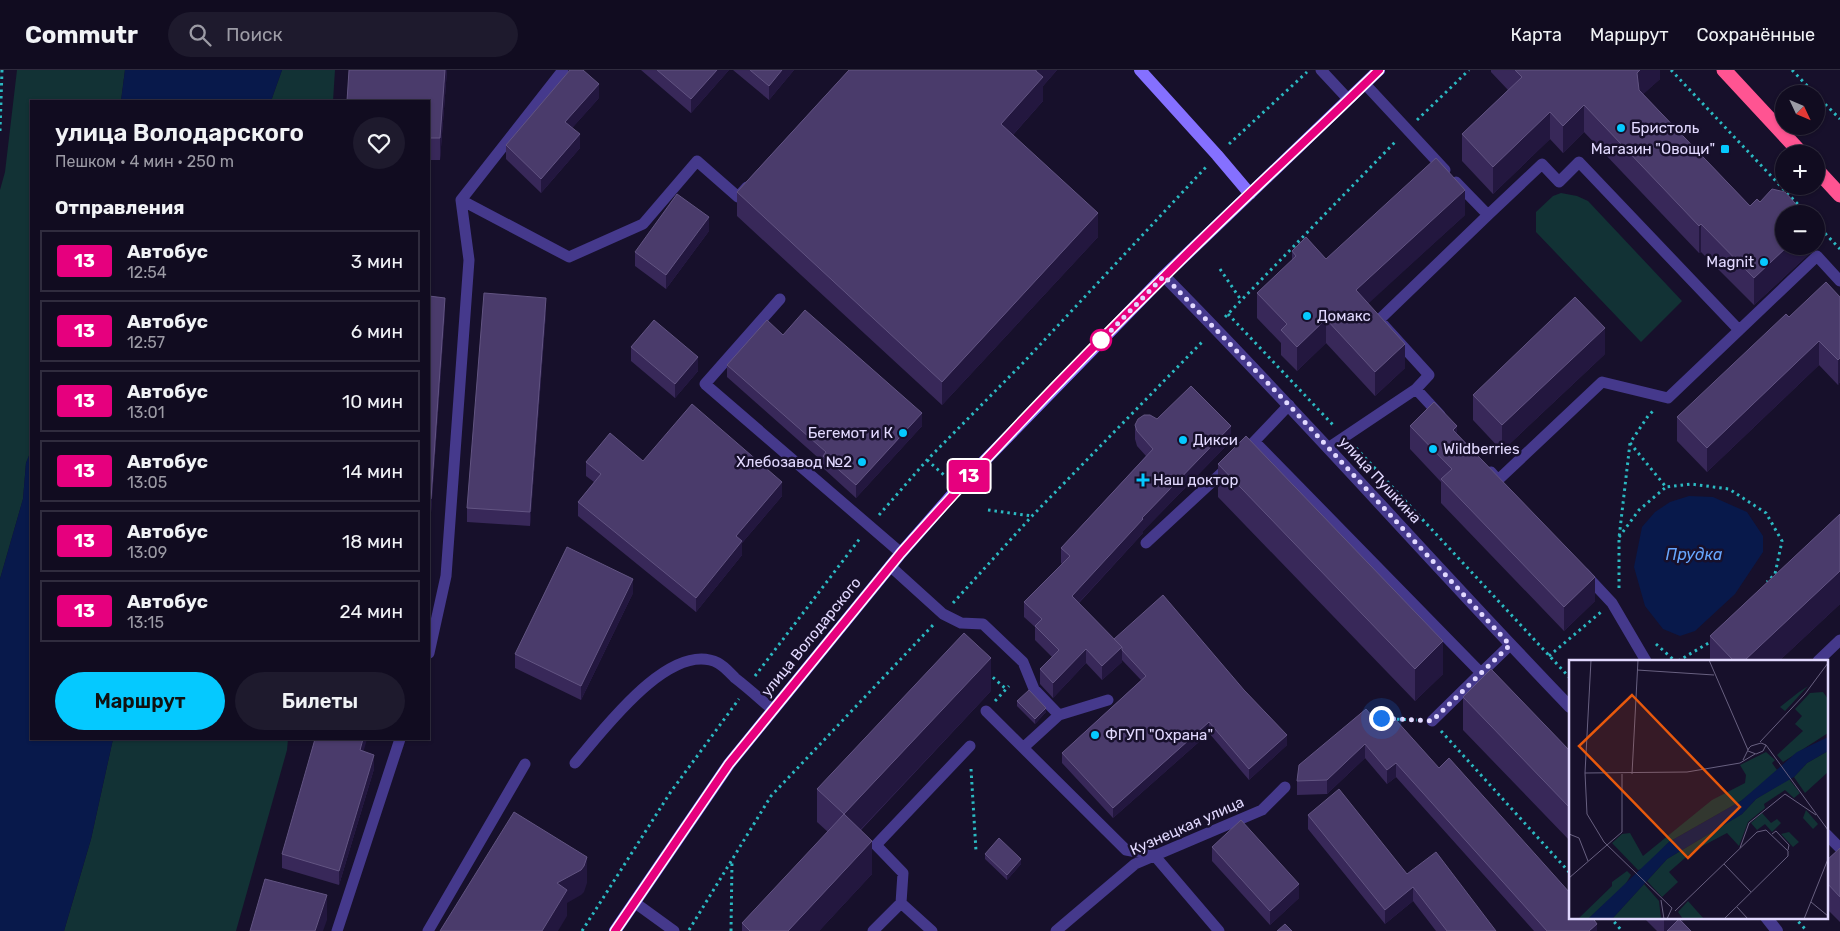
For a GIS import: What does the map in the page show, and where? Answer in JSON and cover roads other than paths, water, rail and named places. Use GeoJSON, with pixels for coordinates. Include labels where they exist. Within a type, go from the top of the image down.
{"type":"FeatureCollection","features":[{"type":"Feature","properties":{"kind":"highway"},"geometry":{"type":"LineString","coordinates":[[1724,70],[1794,145]]}},
{"type":"Feature","properties":{"kind":"highway"},"geometry":{"type":"LineString","coordinates":[[1825,179],[1840,195]]}},
{"type":"Feature","properties":{"kind":"main road"},"geometry":{"type":"LineString","coordinates":[[1140,70],[1250,194]]}},
{"type":"Feature","properties":{"kind":"main road","name":"улица Володарского"},"geometry":{"type":"LineString","coordinates":[[615,931],[729,764],[901,553],[1002,442],[1164,276],[1379,70]]}},
{"type":"Feature","properties":{"kind":"street","name":"улица Пушкина"},"geometry":{"type":"LineString","coordinates":[[1164,276],[1289,405],[1510,645],[1569,706]]}},
{"type":"Feature","properties":{"kind":"street"},"geometry":{"type":"LineString","coordinates":[[1767,918],[1775,930]]}},
{"type":"Feature","properties":{"kind":"lane"},"geometry":{"type":"LineString","coordinates":[[430,648],[446,576],[469,260],[461,200],[563,70]]}},
{"type":"Feature","properties":{"kind":"lane"},"geometry":{"type":"LineString","coordinates":[[1321,70],[1348,99]]}},
{"type":"Feature","properties":{"kind":"lane"},"geometry":{"type":"LineString","coordinates":[[1365,84],[1488,216]]}},
{"type":"Feature","properties":{"kind":"lane"},"geometry":{"type":"LineString","coordinates":[[461,200],[569,257],[643,224],[697,161],[738,197],[757,176]]}},
{"type":"Feature","properties":{"kind":"lane"},"geometry":{"type":"LineString","coordinates":[[1328,448],[1416,389],[1429,375],[1379,320],[1542,164],[1559,182],[1579,162],[1739,330]]}},
{"type":"Feature","properties":{"kind":"lane"},"geometry":{"type":"LineString","coordinates":[[1485,466],[1501,484],[1602,382],[1668,398],[1817,256],[1840,281]]}},
{"type":"Feature","properties":{"kind":"lane"},"geometry":{"type":"LineString","coordinates":[[780,299],[705,384],[901,553]]}},
{"type":"Feature","properties":{"kind":"lane"},"geometry":{"type":"LineString","coordinates":[[1416,389],[1448,424]]}},
{"type":"Feature","properties":{"kind":"lane"},"geometry":{"type":"LineString","coordinates":[[1146,542],[1254,442],[1289,405]]}},
{"type":"Feature","properties":{"kind":"lane"},"geometry":{"type":"LineString","coordinates":[[1254,442],[1481,673]]}},
{"type":"Feature","properties":{"kind":"lane"},"geometry":{"type":"LineString","coordinates":[[890,566],[943,614],[961,623],[983,624],[1023,662],[1034,689],[1059,715]]}},
{"type":"Feature","properties":{"kind":"lane"},"geometry":{"type":"LineString","coordinates":[[1579,567],[1612,603],[1645,660]]}},
{"type":"Feature","properties":{"kind":"lane"},"geometry":{"type":"LineString","coordinates":[[1819,660],[1840,640]]}},
{"type":"Feature","properties":{"kind":"lane"},"geometry":{"type":"LineString","coordinates":[[1432,721],[1510,645]]}},
{"type":"Feature","properties":{"kind":"lane"},"geometry":{"type":"LineString","coordinates":[[575,763],[646,686],[661,673],[676,664],[691,660],[718,663],[773,710]]}},
{"type":"Feature","properties":{"kind":"lane"},"geometry":{"type":"LineString","coordinates":[[1024,747],[1059,715],[1108,700]]}},
{"type":"Feature","properties":{"kind":"lane"},"geometry":{"type":"LineString","coordinates":[[986,711],[1126,850],[1154,855],[1220,931]]}},
{"type":"Feature","properties":{"kind":"lane"},"geometry":{"type":"LineString","coordinates":[[337,931],[400,740]]}},
{"type":"Feature","properties":{"kind":"lane"},"geometry":{"type":"LineString","coordinates":[[874,931],[901,903],[903,873],[876,845],[970,746]]}},
{"type":"Feature","properties":{"kind":"lane"},"geometry":{"type":"LineString","coordinates":[[428,931],[525,764]]}},
{"type":"Feature","properties":{"kind":"lane","name":"Кузнецкая улица"},"geometry":{"type":"LineString","coordinates":[[1056,931],[1134,864],[1262,810],[1285,787]]}},
{"type":"Feature","properties":{"kind":"lane"},"geometry":{"type":"LineString","coordinates":[[1828,836],[1840,848]]}},
{"type":"Feature","properties":{"kind":"lane"},"geometry":{"type":"LineString","coordinates":[[634,902],[674,931]]}},
{"type":"Feature","properties":{"kind":"lane"},"geometry":{"type":"LineString","coordinates":[[901,903],[932,931]]}},
{"type":"Feature","properties":{"kind":"water"},"geometry":{"type":"Polygon","coordinates":[[[125,70],[282,70],[271,100],[121,100],[125,70]]]}},
{"type":"Feature","properties":{"kind":"water"},"geometry":{"type":"Polygon","coordinates":[[[30,453],[30,740],[113,740],[91,839],[64,931],[0,931],[0,579],[23,499],[26,463],[30,453]]]}},
{"type":"Feature","properties":{"kind":"water","name":"Прудка"},"geometry":{"type":"Polygon","coordinates":[[[1689,496],[1713,497],[1747,512],[1763,536],[1763,552],[1735,594],[1695,631],[1680,636],[1663,629],[1645,606],[1634,567],[1642,527],[1655,512],[1670,502],[1689,496]]]}},
{"type":"Feature","properties":{"kind":"place","name":"Бристоль"},"geometry":{"type":"Point","coordinates":[1621,128]}},
{"type":"Feature","properties":{"kind":"place","name":"Магазин \"Овощи\""},"geometry":{"type":"Point","coordinates":[1725,149]}},
{"type":"Feature","properties":{"kind":"place","name":"Magnit"},"geometry":{"type":"Point","coordinates":[1764,262]}},
{"type":"Feature","properties":{"kind":"place","name":"Домакс"},"geometry":{"type":"Point","coordinates":[1307,316]}},
{"type":"Feature","properties":{"kind":"place","name":"Бегемот и К"},"geometry":{"type":"Point","coordinates":[903,433]}},
{"type":"Feature","properties":{"kind":"place","name":"Дикси"},"geometry":{"type":"Point","coordinates":[1183,440]}},
{"type":"Feature","properties":{"kind":"place","name":"Wildberries"},"geometry":{"type":"Point","coordinates":[1433,449]}},
{"type":"Feature","properties":{"kind":"place","name":"Хлебозавод №2"},"geometry":{"type":"Point","coordinates":[862,462]}},
{"type":"Feature","properties":{"kind":"place","name":"Наш доктор"},"geometry":{"type":"Point","coordinates":[1143,480]}},
{"type":"Feature","properties":{"kind":"place","name":"ФГУП \"Охрана\""},"geometry":{"type":"Point","coordinates":[1095,735]}}]}
